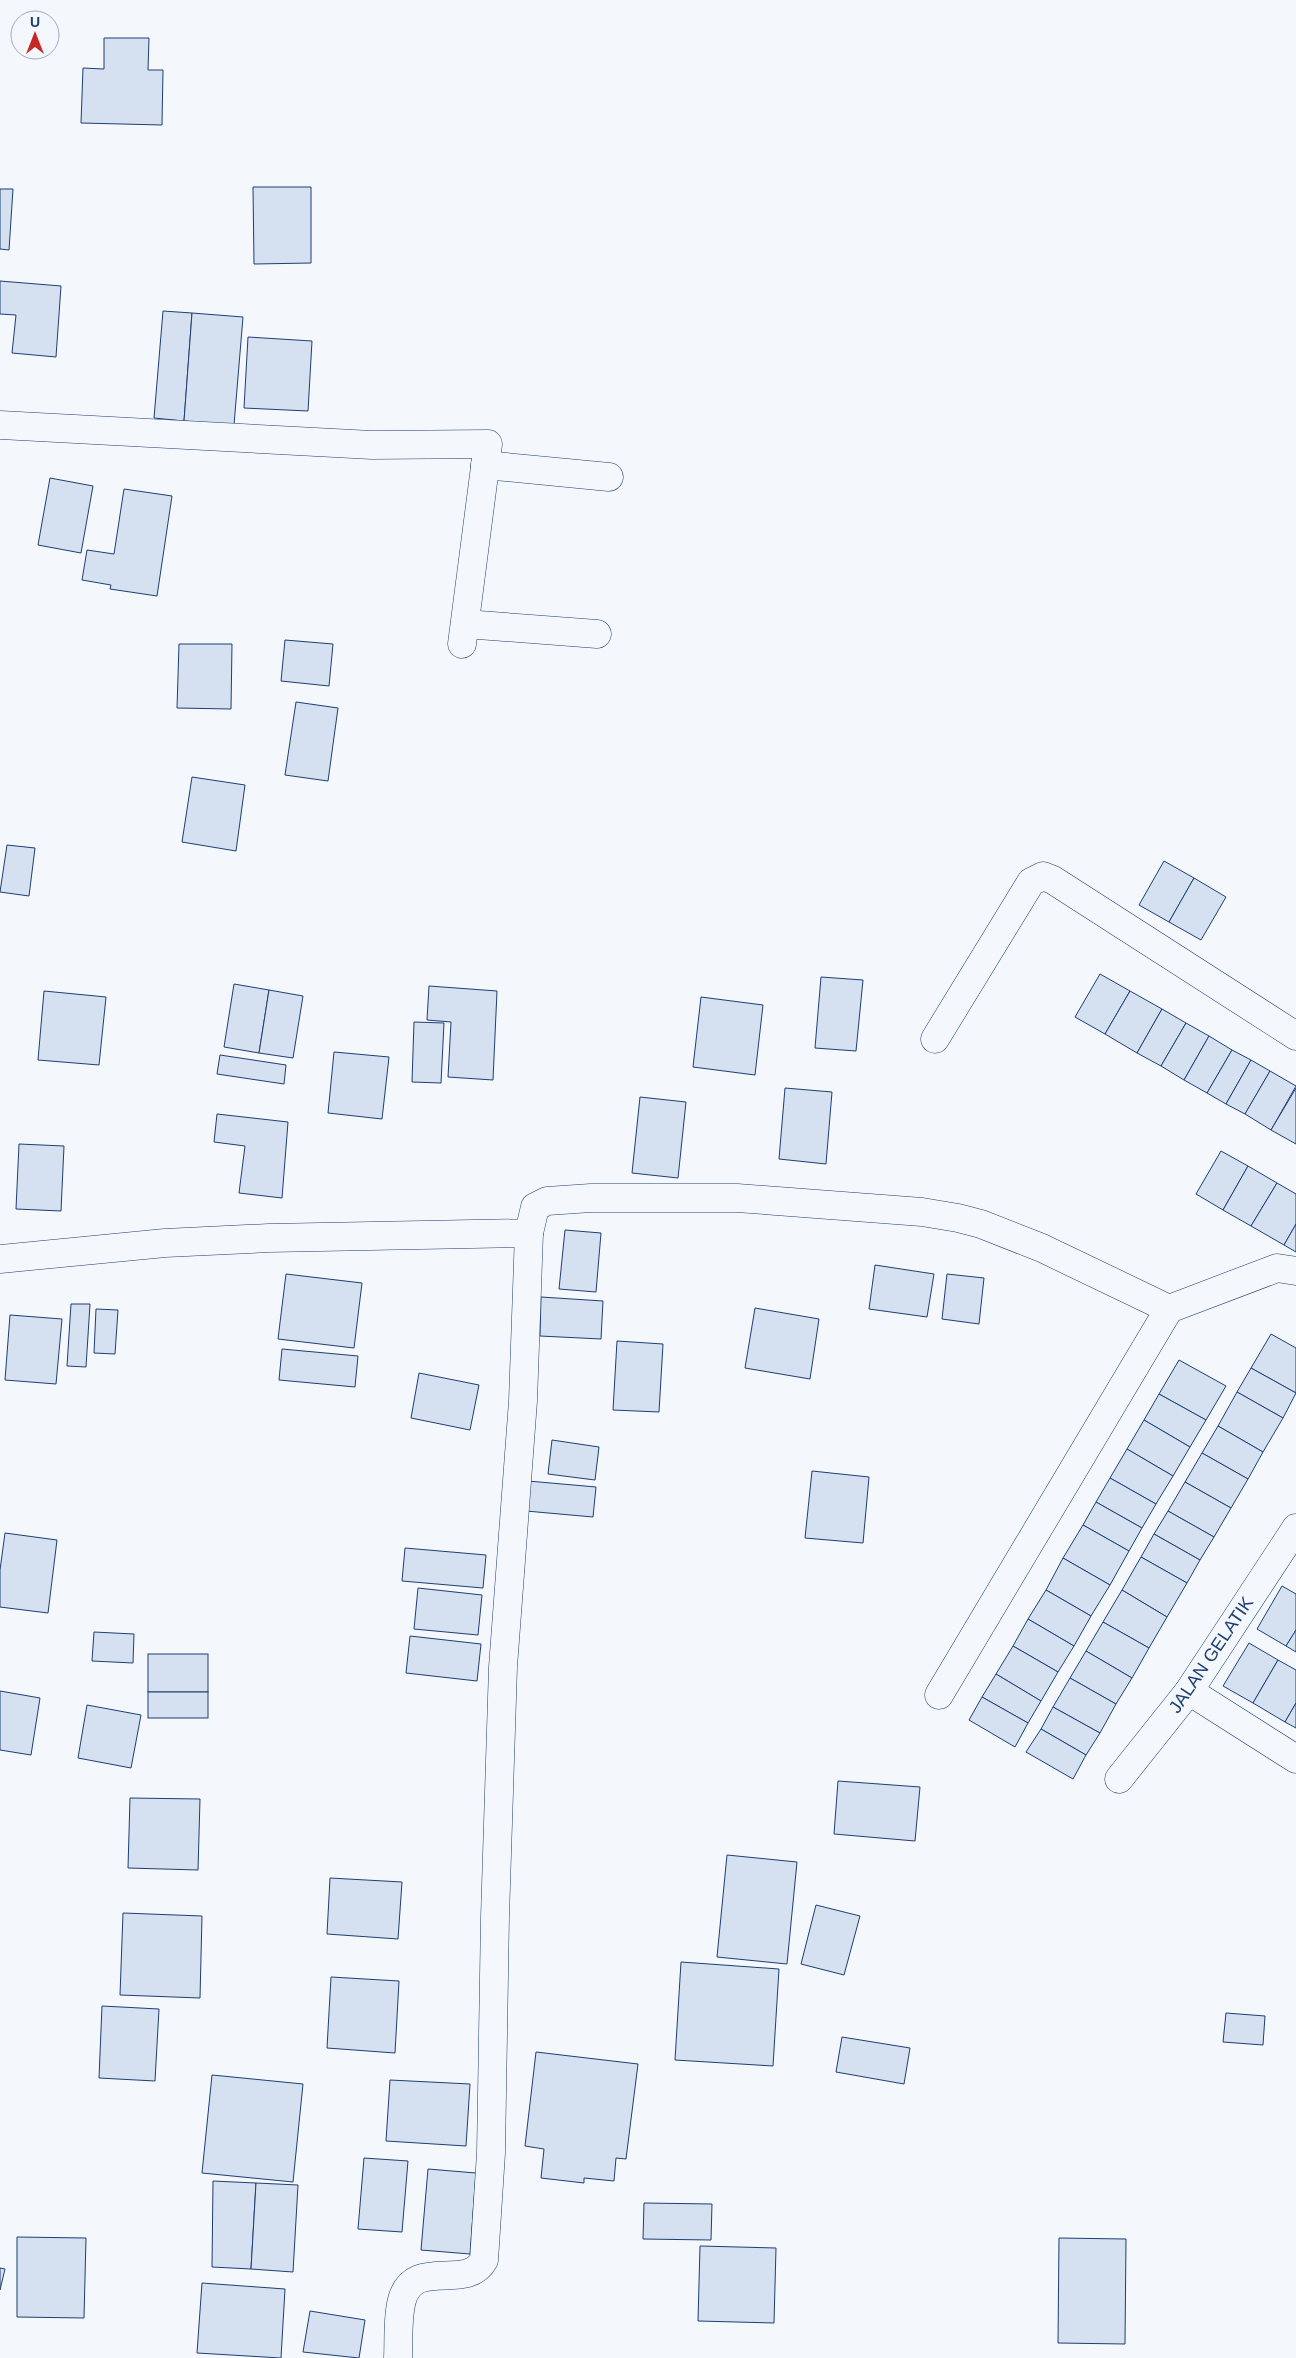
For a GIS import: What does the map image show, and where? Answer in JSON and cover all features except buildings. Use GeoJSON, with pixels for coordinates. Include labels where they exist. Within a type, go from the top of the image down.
{"type":"FeatureCollection","features":[{"type":"Feature","properties":{"kind":"street"},"geometry":{"type":"LineString","coordinates":[[0,425],[372,444],[488,444],[464,634],[597,634]]}},
{"type":"Feature","properties":{"kind":"street"},"geometry":{"type":"LineString","coordinates":[[485,465],[609,476]]}},
{"type":"Feature","properties":{"kind":"street"},"geometry":{"type":"LineString","coordinates":[[935,1039],[1031,882],[1043,876],[1053,880],[1296,1036]]}},
{"type":"Feature","properties":{"kind":"street"},"geometry":{"type":"LineString","coordinates":[[398,2358],[402,2301],[412,2283],[420,2277],[468,2273],[481,2267],[484,2260],[491,2154],[495,1917],[503,1667],[523,1401],[529,1232],[532,1213],[539,1203],[591,1198],[738,1198],[922,1212],[958,1218],[998,1230],[1042,1248],[1169,1309]]}},
{"type":"Feature","properties":{"kind":"street"},"geometry":{"type":"LineString","coordinates":[[0,1260],[165,1243],[269,1238],[529,1232]]}},
{"type":"Feature","properties":{"kind":"street"},"geometry":{"type":"LineString","coordinates":[[939,1695],[1169,1309],[1277,1268],[1296,1272]]}},
{"type":"Feature","properties":{"kind":"street","name":"JALAN GELATIK"},"geometry":{"type":"LineString","coordinates":[[1119,1779],[1189,1691],[1296,1528]]}},
{"type":"Feature","properties":{"kind":"street"},"geometry":{"type":"LineString","coordinates":[[1189,1691],[1296,1759]]}}]}
